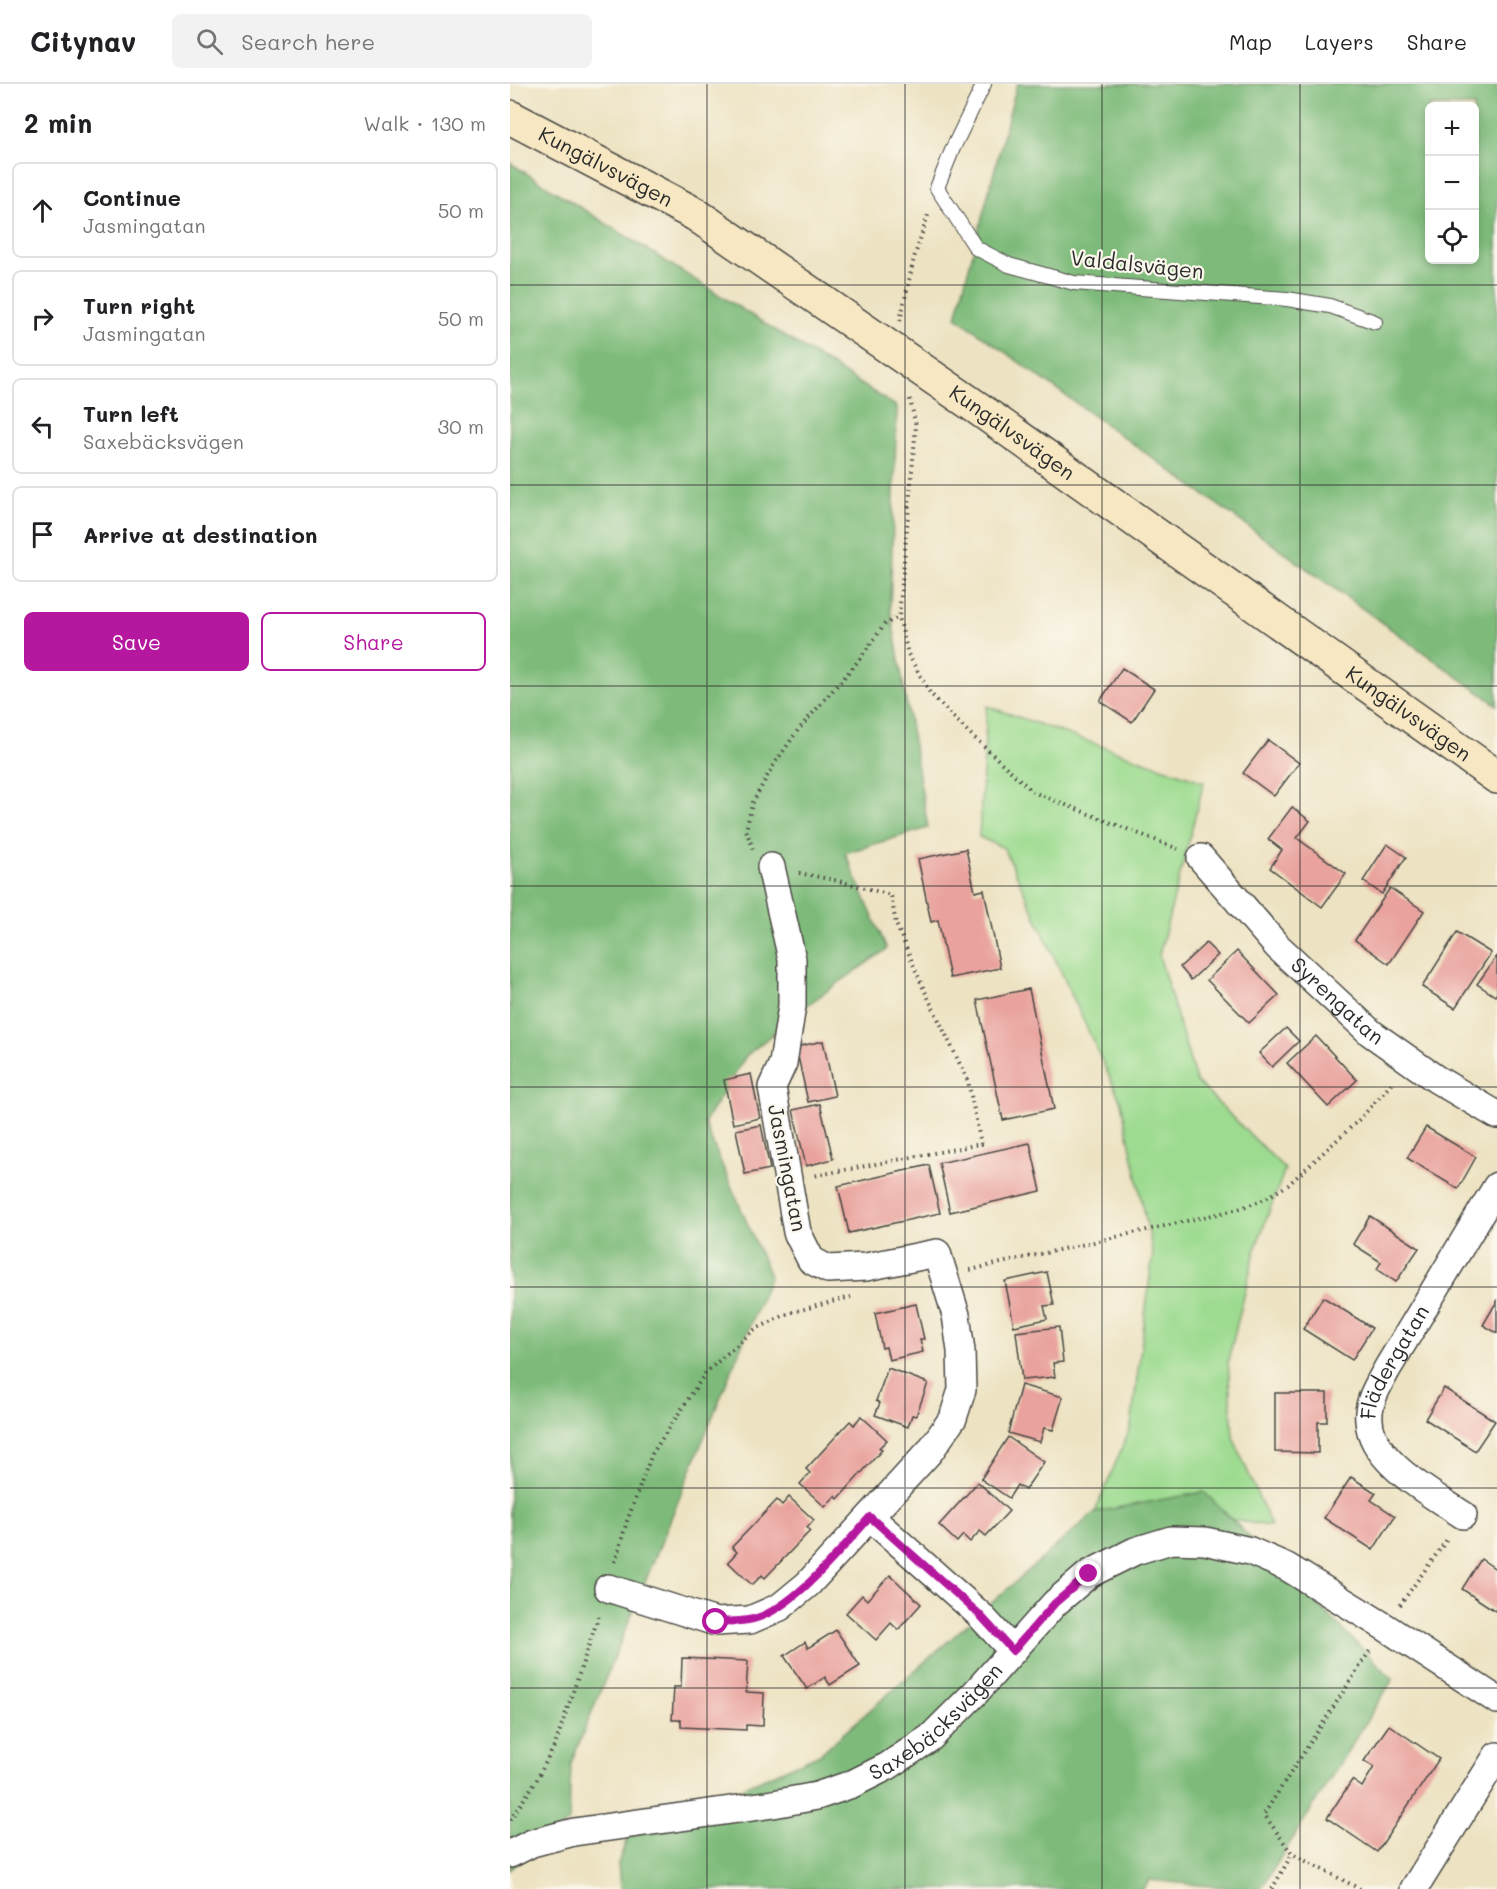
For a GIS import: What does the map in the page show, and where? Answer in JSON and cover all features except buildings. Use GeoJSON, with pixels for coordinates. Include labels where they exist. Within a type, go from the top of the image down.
{"type":"FeatureCollection","features":[{"type":"Feature","properties":{"kind":"main road","name":"Kungälvsvägen"},"geometry":{"type":"LineString","coordinates":[[510,117],[541,131],[695,214],[976,407],[1497,777]]}},
{"type":"Feature","properties":{"kind":"street","name":"Syrengatan"},"geometry":{"type":"LineString","coordinates":[[1201,858],[1277,946],[1371,1033],[1436,1079],[1497,1115]]}},
{"type":"Feature","properties":{"kind":"street","name":"Jasmingatan"},"geometry":{"type":"LineString","coordinates":[[608,1588],[716,1622],[750,1620],[780,1607],[808,1584],[930,1451],[953,1418],[962,1390],[961,1351],[957,1324],[937,1253],[866,1267],[828,1269],[811,1260],[797,1232],[772,1087],[783,1063],[785,1052],[792,1006],[792,958],[771,867]]}},
{"type":"Feature","properties":{"kind":"street","name":"Flädergatan"},"geometry":{"type":"LineString","coordinates":[[1463,1515],[1395,1466],[1377,1446],[1368,1420],[1372,1397],[1387,1369],[1497,1186]]}},
{"type":"Feature","properties":{"kind":"street"},"geometry":{"type":"LineString","coordinates":[[870,1517],[979,1614],[1013,1651]]}},
{"type":"Feature","properties":{"kind":"street","name":"Saxebäcksvägen"},"geometry":{"type":"LineString","coordinates":[[510,1854],[532,1843],[574,1832],[773,1804],[817,1796],[852,1784],[888,1766],[930,1738],[1055,1603],[1089,1574],[1135,1551],[1171,1540],[1205,1541],[1250,1551],[1287,1567],[1497,1700]]}},
{"type":"Feature","properties":{"kind":"street"},"geometry":{"type":"LineString","coordinates":[[1414,1889],[1497,1756]]}},
{"type":"Feature","properties":{"kind":"lane"},"geometry":{"type":"LineString","coordinates":[[937,188],[953,148],[984,84]]}},
{"type":"Feature","properties":{"kind":"lane","name":"Valdalsvägen"},"geometry":{"type":"LineString","coordinates":[[937,188],[976,248],[1009,265],[1074,283],[1287,299],[1330,306],[1375,322]]}},
{"type":"Feature","properties":{"kind":"path"},"geometry":{"type":"LineString","coordinates":[[894,351],[914,258],[937,188]]}},
{"type":"Feature","properties":{"kind":"path"},"geometry":{"type":"LineString","coordinates":[[907,391],[916,426],[898,617],[908,654],[930,693],[1033,792],[1201,858]]}},
{"type":"Feature","properties":{"kind":"path"},"geometry":{"type":"LineString","coordinates":[[788,1181],[981,1144],[968,1081],[896,924],[891,895],[839,881],[771,867],[757,860],[746,830],[752,804],[771,769],[798,730],[855,665],[885,624],[898,617]]}},
{"type":"Feature","properties":{"kind":"path"},"geometry":{"type":"LineString","coordinates":[[944,1276],[1148,1231],[1235,1210],[1261,1201],[1288,1185],[1360,1118],[1412,1062]]}},
{"type":"Feature","properties":{"kind":"path"},"geometry":{"type":"LineString","coordinates":[[510,1820],[536,1782],[555,1745],[608,1588],[627,1521],[652,1454],[706,1372],[754,1330],[789,1313],[857,1296]]}},
{"type":"Feature","properties":{"kind":"path"},"geometry":{"type":"LineString","coordinates":[[1360,1889],[1292,1854],[1264,1814],[1385,1627],[1463,1515]]}},
{"type":"Feature","properties":{"kind":"path"},"geometry":{"type":"LineString","coordinates":[[1272,1889],[1292,1854]]}},
{"type":"Feature","properties":{"kind":"green space"},"geometry":{"type":"Polygon","coordinates":[[[1017,84],[1497,84],[1497,705],[956,317],[1017,84]]]}},
{"type":"Feature","properties":{"kind":"green space"},"geometry":{"type":"Polygon","coordinates":[[[510,163],[897,407],[890,607],[928,828],[845,853],[887,949],[810,1003],[746,1056],[704,1123],[770,1276],[571,1763],[569,1821],[510,1870],[510,163]]]}},
{"type":"Feature","properties":{"kind":"green space"},"geometry":{"type":"Polygon","coordinates":[[[987,706],[1204,782],[1159,955],[1196,1081],[1285,1169],[1256,1247],[1228,1361],[1233,1437],[1271,1526],[1232,1520],[1204,1492],[1095,1512],[1131,1426],[1153,1253],[1121,1102],[1004,848],[979,837],[987,706]]]}},
{"type":"Feature","properties":{"kind":"green space"},"geometry":{"type":"Polygon","coordinates":[[[1204,1492],[1393,1679],[1261,1889],[1149,1880],[1143,1889],[620,1889],[618,1864],[627,1838],[820,1754],[1095,1512],[1204,1492]]]}},
{"type":"Feature","properties":{"kind":"route"},"geometry":{"type":"LineString","coordinates":[[716,1622],[750,1620],[780,1607],[808,1584],[870,1517],[979,1614],[1013,1651],[1055,1603],[1089,1574]]}}]}
